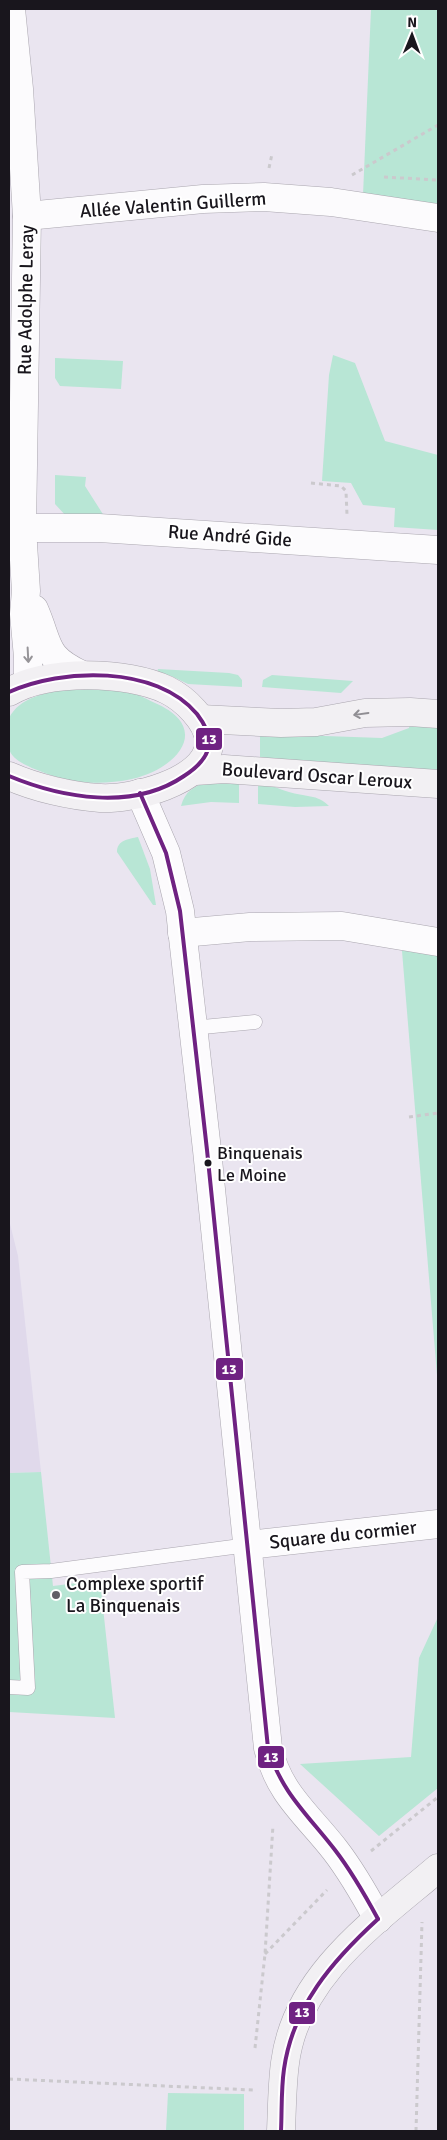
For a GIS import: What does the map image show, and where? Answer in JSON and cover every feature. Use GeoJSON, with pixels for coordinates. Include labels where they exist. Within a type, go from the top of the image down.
{"type":"FeatureCollection","features":[{"type":"Feature","properties":{"kind":"main road"},"geometry":{"type":"LineString","coordinates":[[9,776],[24,783],[52,791],[101,798],[140,793],[172,783],[195,770],[205,757],[209,745],[207,733],[201,719],[187,704],[168,690],[144,682],[82,675],[43,679],[19,687]]}},
{"type":"Feature","properties":{"kind":"main road"},"geometry":{"type":"LineString","coordinates":[[201,719],[281,724],[316,722],[365,713],[410,712],[438,714]]}},
{"type":"Feature","properties":{"kind":"main road","name":"Boulevard Oscar Leroux"},"geometry":{"type":"LineString","coordinates":[[195,770],[242,770],[438,784]]}},
{"type":"Feature","properties":{"kind":"main road"},"geometry":{"type":"LineString","coordinates":[[281,2131],[284,2062],[299,2014],[310,1993],[341,1954],[378,1919],[430,1875]]}},
{"type":"Feature","properties":{"kind":"street","name":"Rue Adolphe Leray"},"geometry":{"type":"LineString","coordinates":[[12,9],[27,216],[22,528],[26,591],[24,614],[28,657],[19,687]]}},
{"type":"Feature","properties":{"kind":"street","name":"Allée Valentin Guillerm"},"geometry":{"type":"LineString","coordinates":[[27,216],[203,199],[264,197],[331,202],[438,218]]}},
{"type":"Feature","properties":{"kind":"street","name":"Rue André Gide"},"geometry":{"type":"LineString","coordinates":[[22,528],[99,528],[438,550]]}},
{"type":"Feature","properties":{"kind":"street","name":"Rue Adolphe Leray"},"geometry":{"type":"LineString","coordinates":[[26,591],[52,655],[62,666],[82,675]]}},
{"type":"Feature","properties":{"kind":"street"},"geometry":{"type":"LineString","coordinates":[[140,793],[166,853],[178,897],[268,1748],[279,1780],[303,1814],[350,1870],[378,1919]]}},
{"type":"Feature","properties":{"kind":"street"},"geometry":{"type":"LineString","coordinates":[[182,933],[250,926],[342,926],[438,942]]}},
{"type":"Feature","properties":{"kind":"street","name":"Square du cormier"},"geometry":{"type":"LineString","coordinates":[[248,1545],[438,1524]]}},
{"type":"Feature","properties":{"kind":"lane"},"geometry":{"type":"LineString","coordinates":[[192,1028],[255,1022]]}},
{"type":"Feature","properties":{"kind":"lane"},"geometry":{"type":"LineString","coordinates":[[9,1687],[28,1688],[22,1572],[51,1572],[248,1545]]}},
{"type":"Feature","properties":{"kind":"path"},"geometry":{"type":"LineString","coordinates":[[331,202],[333,189],[342,180],[438,124]]}},
{"type":"Feature","properties":{"kind":"path"},"geometry":{"type":"LineString","coordinates":[[354,174],[362,175]]}},
{"type":"Feature","properties":{"kind":"path"},"geometry":{"type":"LineString","coordinates":[[379,177],[438,180]]}},
{"type":"Feature","properties":{"kind":"path"},"geometry":{"type":"LineString","coordinates":[[311,483],[341,486]]}},
{"type":"Feature","properties":{"kind":"path"},"geometry":{"type":"LineString","coordinates":[[409,1117],[438,1113]]}},
{"type":"Feature","properties":{"kind":"path"},"geometry":{"type":"LineString","coordinates":[[255,2051],[265,1954],[274,1808],[279,1780]]}},
{"type":"Feature","properties":{"kind":"path"},"geometry":{"type":"LineString","coordinates":[[265,1954],[335,1882],[438,1797]]}},
{"type":"Feature","properties":{"kind":"path"},"geometry":{"type":"LineString","coordinates":[[416,2131],[430,1875]]}},
{"type":"Feature","properties":{"kind":"path"},"geometry":{"type":"LineString","coordinates":[[9,2079],[283,2092]]}},
{"type":"Feature","properties":{"kind":"path"},"geometry":{"type":"LineString","coordinates":[[252,2099],[253,2081]]}},
{"type":"Feature","properties":{"kind":"shaded area"},"geometry":{"type":"Polygon","coordinates":[[[9,1220],[18,1256],[41,1472],[9,1473],[9,1220]]]}},
{"type":"Feature","properties":{"kind":"green space"},"geometry":{"type":"Polygon","coordinates":[[[371,9],[438,9],[438,205],[363,195],[371,9]]]}},
{"type":"Feature","properties":{"kind":"green space"},"geometry":{"type":"Polygon","coordinates":[[[333,355],[355,363],[385,441],[438,455],[438,530],[394,527],[395,508],[363,505],[351,483],[322,481],[329,375],[333,355]]]}},
{"type":"Feature","properties":{"kind":"green space"},"geometry":{"type":"Polygon","coordinates":[[[55,358],[123,361],[121,389],[60,386],[55,378],[55,358]]]}},
{"type":"Feature","properties":{"kind":"green space"},"geometry":{"type":"Polygon","coordinates":[[[55,475],[86,477],[85,486],[106,519],[67,517],[55,504],[55,475]]]}},
{"type":"Feature","properties":{"kind":"green space"},"geometry":{"type":"Polygon","coordinates":[[[158,669],[229,673],[238,675],[242,680],[242,687],[188,684],[171,676],[157,673],[158,669]]]}},
{"type":"Feature","properties":{"kind":"green space"},"geometry":{"type":"Polygon","coordinates":[[[272,675],[353,681],[341,693],[262,687],[263,680],[272,675]]]}},
{"type":"Feature","properties":{"kind":"green space"},"geometry":{"type":"Polygon","coordinates":[[[106,688],[124,690],[155,703],[173,713],[182,724],[185,735],[182,747],[163,766],[148,774],[132,779],[111,782],[90,783],[60,778],[33,768],[15,758],[11,754],[8,745],[9,718],[14,711],[34,697],[66,689],[106,688]]]}},
{"type":"Feature","properties":{"kind":"green space"},"geometry":{"type":"Polygon","coordinates":[[[410,720],[438,722],[438,775],[260,764],[260,730],[325,736],[382,738],[409,728],[410,720]]]}},
{"type":"Feature","properties":{"kind":"green space"},"geometry":{"type":"Polygon","coordinates":[[[208,782],[239,782],[239,803],[211,802],[181,806],[185,796],[191,790],[198,785],[208,782]]]}},
{"type":"Feature","properties":{"kind":"green space"},"geometry":{"type":"Polygon","coordinates":[[[258,783],[320,799],[329,806],[295,807],[258,804],[258,783]]]}},
{"type":"Feature","properties":{"kind":"green space"},"geometry":{"type":"Polygon","coordinates":[[[138,837],[150,869],[156,905],[153,905],[117,852],[121,843],[127,839],[138,837]]]}},
{"type":"Feature","properties":{"kind":"green space"},"geometry":{"type":"Polygon","coordinates":[[[422,929],[438,930],[438,1387],[402,951],[422,929]]]}},
{"type":"Feature","properties":{"kind":"green space","name":"Complexe sportif La Binquenais"},"geometry":{"type":"Polygon","coordinates":[[[41,1472],[53,1586],[100,1580],[115,1718],[9,1712],[9,1473],[41,1472]]]}},
{"type":"Feature","properties":{"kind":"green space"},"geometry":{"type":"Polygon","coordinates":[[[438,1617],[438,1788],[379,1836],[300,1764],[411,1757],[419,1658],[438,1617]]]}},
{"type":"Feature","properties":{"kind":"green space"},"geometry":{"type":"Polygon","coordinates":[[[168,2093],[244,2094],[244,2131],[166,2131],[168,2093]]]}},
{"type":"Feature","properties":{"kind":"transit line","name":"13"},"geometry":{"type":"LineString","coordinates":[[9,692],[55,678],[81,675],[133,679],[158,687],[179,698],[197,714],[206,728],[209,737],[206,755],[192,770],[164,787],[143,794],[120,797],[74,795],[30,784],[9,776]]}},
{"type":"Feature","properties":{"kind":"transit line","name":"13"},"geometry":{"type":"LineString","coordinates":[[140,793],[166,853],[180,911],[207,1150],[268,1748],[280,1778],[296,1802],[341,1858],[378,1919]]}},
{"type":"Feature","properties":{"kind":"transit line","name":"13"},"geometry":{"type":"LineString","coordinates":[[281,2131],[284,2069],[296,2025],[317,1986],[330,1968],[378,1919]]}},
{"type":"Feature","properties":{"kind":"place","name":"Binquenais Le Moine"},"geometry":{"type":"Point","coordinates":[208,1163]}},
{"type":"Feature","properties":{"kind":"place","name":"Complexe sportif La Binquenais"},"geometry":{"type":"Point","coordinates":[56,1595]}}]}
